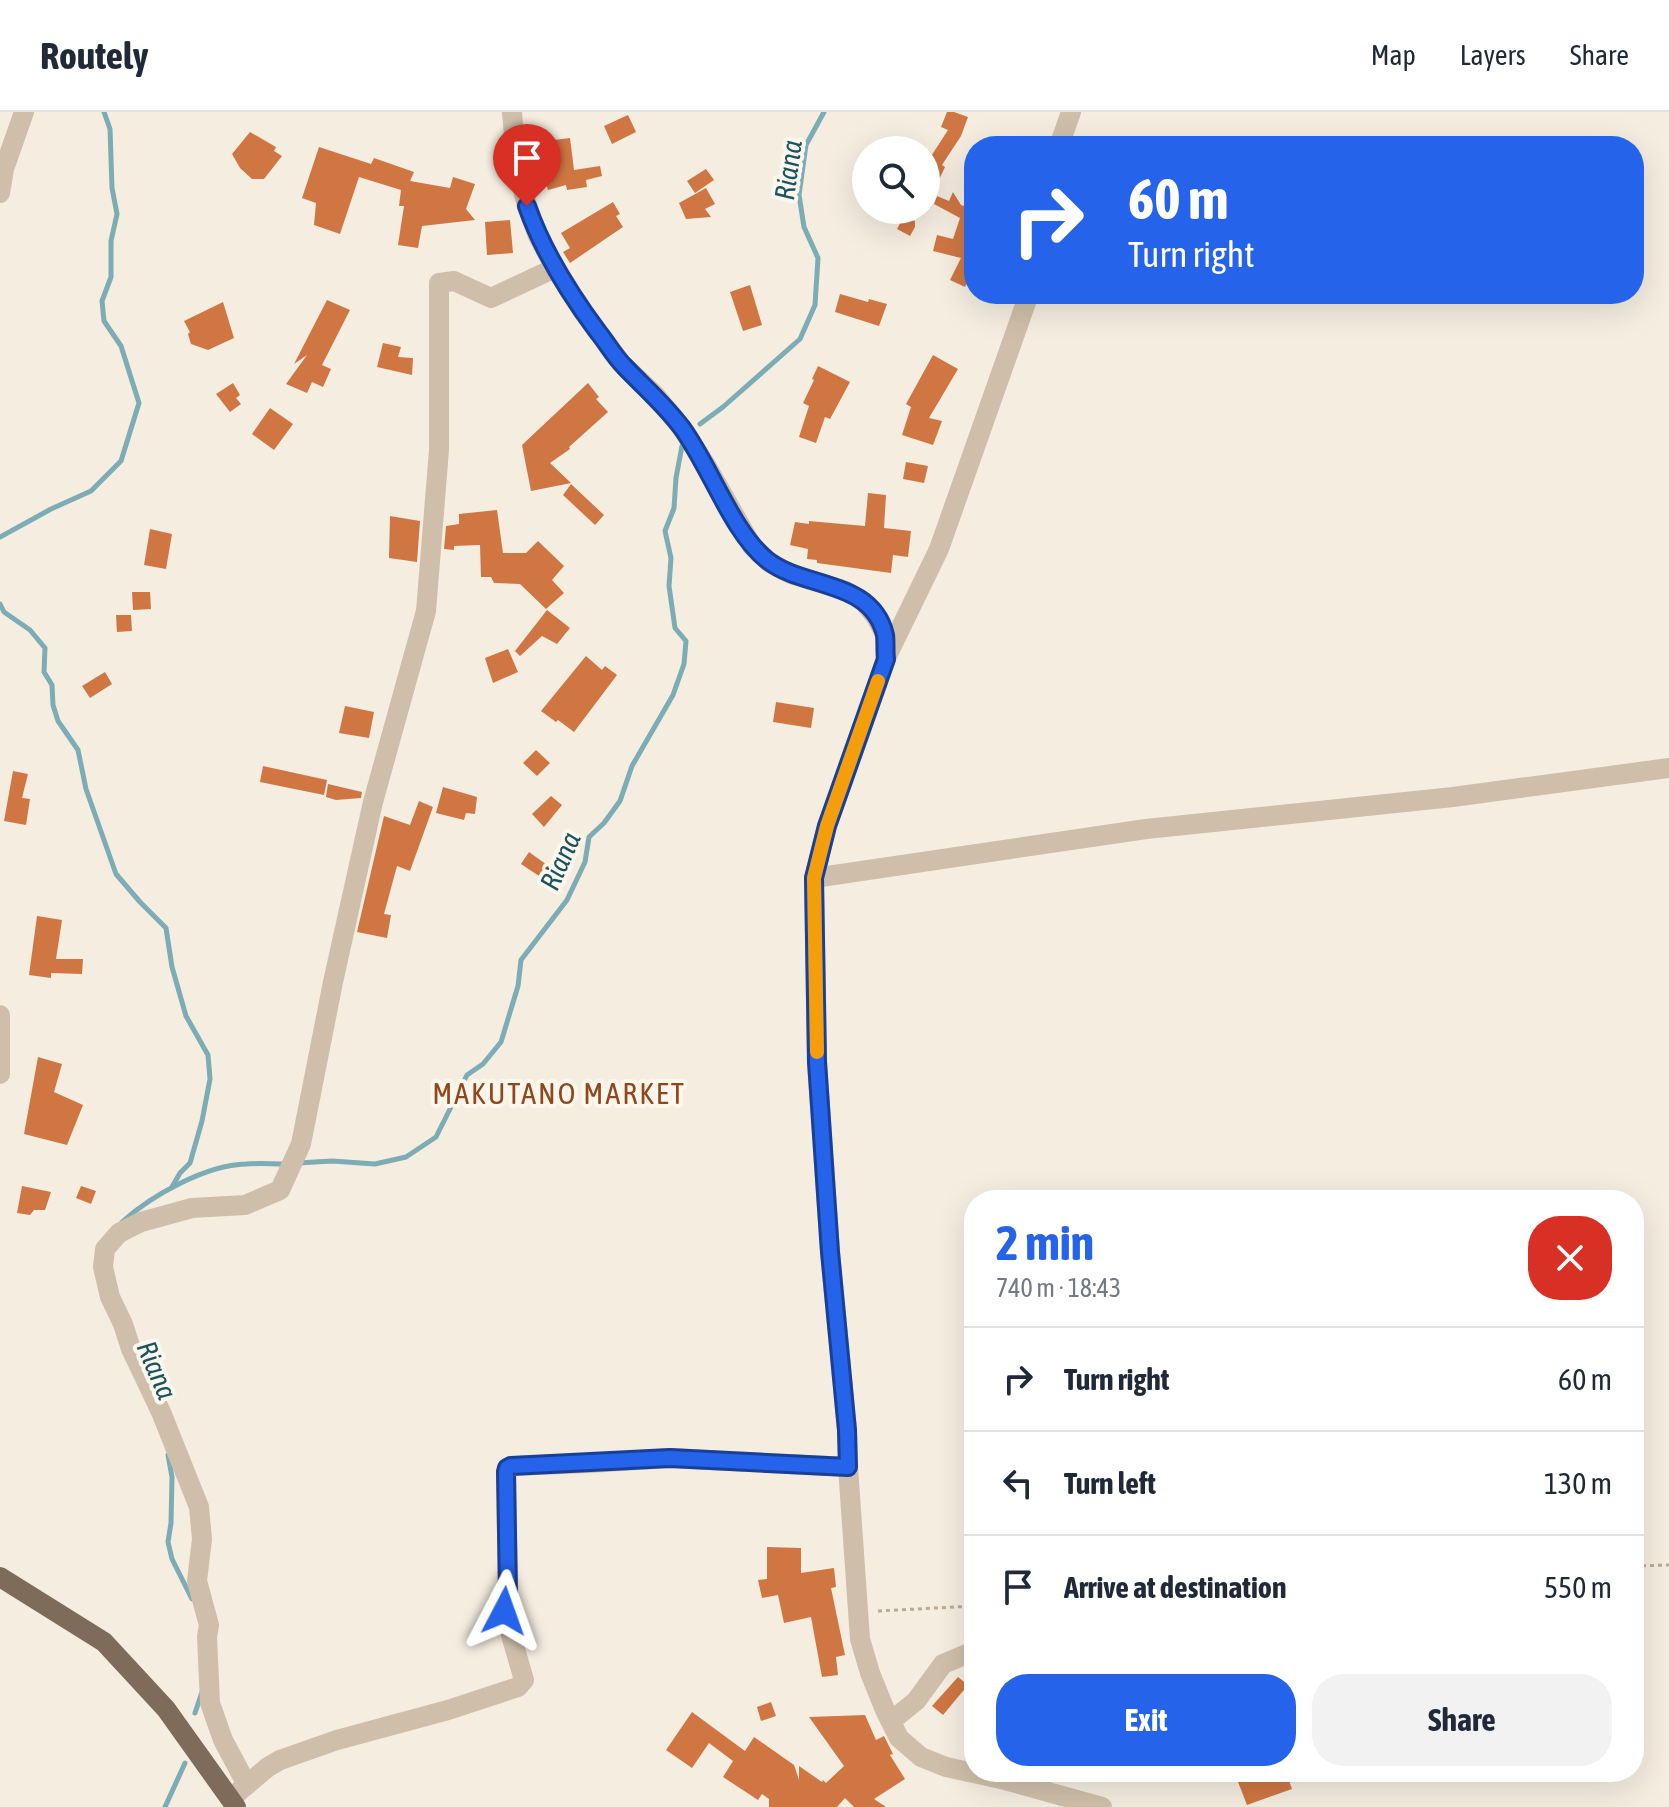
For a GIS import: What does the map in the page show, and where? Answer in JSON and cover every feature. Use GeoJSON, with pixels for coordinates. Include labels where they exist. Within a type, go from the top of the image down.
{"type":"FeatureCollection","features":[{"type":"Feature","properties":{"kind":"main road"},"geometry":{"type":"LineString","coordinates":[[0,1577],[104,1642],[166,1709],[238,1797]]}},
{"type":"Feature","properties":{"kind":"street"},"geometry":{"type":"LineString","coordinates":[[0,193],[4,169],[24,112]]}},
{"type":"Feature","properties":{"kind":"street"},"geometry":{"type":"LineString","coordinates":[[512,112],[516,161],[527,206],[555,268],[584,313],[622,364],[655,395],[682,428],[752,546],[769,562],[791,574],[846,591],[863,601],[885,634],[886,659]]}},
{"type":"Feature","properties":{"kind":"street"},"geometry":{"type":"LineString","coordinates":[[1063,136],[1071,112]]}},
{"type":"Feature","properties":{"kind":"street"},"geometry":{"type":"LineString","coordinates":[[238,1797],[210,1703],[209,1625],[197,1581],[202,1539],[199,1507],[110,1297],[103,1267],[105,1249],[119,1233],[141,1222],[192,1208],[245,1205],[280,1190],[301,1144],[373,802],[426,611],[439,450],[439,283],[454,281],[491,298],[555,268]]}},
{"type":"Feature","properties":{"kind":"street"},"geometry":{"type":"LineString","coordinates":[[964,1771],[921,1757],[899,1738],[870,1673],[860,1639],[847,1430],[830,1252],[817,1062],[814,878],[827,826],[886,659],[939,549],[1025,304]]}},
{"type":"Feature","properties":{"kind":"street"},"geometry":{"type":"LineString","coordinates":[[814,878],[1146,829],[1453,797],[1669,768]]}},
{"type":"Feature","properties":{"kind":"street"},"geometry":{"type":"LineString","coordinates":[[0,1015],[0,1074]]}},
{"type":"Feature","properties":{"kind":"street"},"geometry":{"type":"LineString","coordinates":[[238,1797],[268,1767],[280,1760],[337,1740],[448,1710],[518,1687],[524,1680],[504,1611],[508,1593],[507,1468],[670,1458],[848,1467]]}},
{"type":"Feature","properties":{"kind":"street"},"geometry":{"type":"LineString","coordinates":[[891,1721],[916,1701],[943,1664],[964,1655]]}},
{"type":"Feature","properties":{"kind":"street"},"geometry":{"type":"LineString","coordinates":[[1012,1782],[1102,1807]]}},
{"type":"Feature","properties":{"kind":"path"},"geometry":{"type":"LineString","coordinates":[[1644,1566],[1669,1565]]}},
{"type":"Feature","properties":{"kind":"path"},"geometry":{"type":"LineString","coordinates":[[858,1613],[964,1607]]}},
{"type":"Feature","properties":{"kind":"building"},"geometry":{"type":"Polygon","coordinates":[[[947,112],[968,117],[961,136],[942,165],[945,167],[940,178],[940,142],[948,130],[941,127],[947,112]]]}},
{"type":"Feature","properties":{"kind":"building"},"geometry":{"type":"Polygon","coordinates":[[[628,115],[636,132],[612,144],[604,126],[628,115]]]}},
{"type":"Feature","properties":{"kind":"building"},"geometry":{"type":"Polygon","coordinates":[[[250,132],[276,147],[274,151],[282,156],[264,179],[252,179],[240,168],[232,154],[250,132]]]}},
{"type":"Feature","properties":{"kind":"building"},"geometry":{"type":"Polygon","coordinates":[[[570,138],[574,170],[600,166],[602,176],[586,180],[587,187],[567,190],[566,185],[548,190],[544,175],[550,173],[546,141],[570,138]]]}},
{"type":"Feature","properties":{"kind":"building"},"geometry":{"type":"Polygon","coordinates":[[[319,147],[371,164],[374,158],[414,172],[410,181],[450,188],[453,177],[475,184],[466,209],[475,220],[422,226],[418,248],[398,245],[404,206],[399,206],[401,190],[359,177],[340,234],[314,225],[316,203],[302,198],[319,147]]]}},
{"type":"Feature","properties":{"kind":"building"},"geometry":{"type":"Polygon","coordinates":[[[706,169],[714,180],[695,193],[687,181],[706,169]]]}},
{"type":"Feature","properties":{"kind":"building"},"geometry":{"type":"Polygon","coordinates":[[[706,188],[715,204],[705,209],[711,217],[686,219],[679,203],[706,188]]]}},
{"type":"Feature","properties":{"kind":"building"},"geometry":{"type":"Polygon","coordinates":[[[953,192],[964,206],[964,287],[950,280],[961,258],[933,251],[937,235],[953,239],[960,218],[940,207],[940,197],[949,201],[953,192]]]}},
{"type":"Feature","properties":{"kind":"building"},"geometry":{"type":"Polygon","coordinates":[[[613,202],[620,214],[616,216],[623,227],[570,263],[563,252],[570,248],[561,233],[613,202]]]}},
{"type":"Feature","properties":{"kind":"building"},"geometry":{"type":"Polygon","coordinates":[[[510,220],[513,253],[487,255],[485,222],[510,220]]]}},
{"type":"Feature","properties":{"kind":"building"},"geometry":{"type":"Polygon","coordinates":[[[900,224],[915,224],[910,236],[897,229],[900,224]]]}},
{"type":"Feature","properties":{"kind":"building"},"geometry":{"type":"Polygon","coordinates":[[[750,285],[762,325],[743,331],[730,292],[750,285]]]}},
{"type":"Feature","properties":{"kind":"building"},"geometry":{"type":"Polygon","coordinates":[[[840,294],[887,304],[879,326],[835,312],[840,294]]]}},
{"type":"Feature","properties":{"kind":"building"},"geometry":{"type":"Polygon","coordinates":[[[327,300],[350,310],[322,365],[331,369],[323,387],[312,382],[307,393],[286,384],[307,355],[294,364],[327,300]]]}},
{"type":"Feature","properties":{"kind":"building"},"geometry":{"type":"Polygon","coordinates":[[[223,302],[234,338],[208,350],[191,344],[190,332],[184,321],[223,302]]]}},
{"type":"Feature","properties":{"kind":"building"},"geometry":{"type":"Polygon","coordinates":[[[383,343],[401,347],[398,357],[413,358],[412,375],[377,367],[383,343]]]}},
{"type":"Feature","properties":{"kind":"building"},"geometry":{"type":"Polygon","coordinates":[[[933,355],[958,369],[929,418],[942,421],[933,445],[902,435],[911,407],[906,404],[933,355]]]}},
{"type":"Feature","properties":{"kind":"building"},"geometry":{"type":"Polygon","coordinates":[[[818,366],[850,382],[830,419],[825,417],[816,443],[799,437],[809,406],[803,403],[818,366]]]}},
{"type":"Feature","properties":{"kind":"building"},"geometry":{"type":"Polygon","coordinates":[[[233,383],[240,395],[236,398],[241,404],[230,412],[216,394],[233,383]]]}},
{"type":"Feature","properties":{"kind":"building"},"geometry":{"type":"Polygon","coordinates":[[[588,383],[599,397],[596,399],[608,412],[570,449],[550,463],[571,483],[531,491],[522,445],[588,383]]]}},
{"type":"Feature","properties":{"kind":"building"},"geometry":{"type":"Polygon","coordinates":[[[270,408],[293,424],[274,450],[252,434],[270,408]]]}},
{"type":"Feature","properties":{"kind":"building"},"geometry":{"type":"Polygon","coordinates":[[[906,462],[928,466],[924,483],[903,479],[906,462]]]}},
{"type":"Feature","properties":{"kind":"building"},"geometry":{"type":"Polygon","coordinates":[[[571,484],[604,515],[595,525],[563,495],[571,484]]]}},
{"type":"Feature","properties":{"kind":"building"},"geometry":{"type":"Polygon","coordinates":[[[868,493],[886,495],[884,528],[911,531],[908,557],[893,555],[891,573],[817,563],[817,560],[807,559],[808,549],[790,545],[795,522],[865,526],[868,493]]]}},
{"type":"Feature","properties":{"kind":"building"},"geometry":{"type":"Polygon","coordinates":[[[497,510],[503,553],[526,553],[538,541],[564,566],[552,580],[564,593],[546,609],[520,584],[494,583],[491,577],[481,577],[480,545],[444,549],[446,526],[459,524],[459,514],[497,510]]]}},
{"type":"Feature","properties":{"kind":"building"},"geometry":{"type":"Polygon","coordinates":[[[390,516],[420,521],[417,562],[389,558],[390,516]]]}},
{"type":"Feature","properties":{"kind":"building"},"geometry":{"type":"Polygon","coordinates":[[[150,529],[172,534],[166,569],[144,565],[150,529]]]}},
{"type":"Feature","properties":{"kind":"building"},"geometry":{"type":"Polygon","coordinates":[[[132,592],[150,592],[151,609],[133,610],[132,592]]]}},
{"type":"Feature","properties":{"kind":"building"},"geometry":{"type":"Polygon","coordinates":[[[547,610],[570,628],[557,644],[542,636],[520,656],[515,651],[547,610]]]}},
{"type":"Feature","properties":{"kind":"building"},"geometry":{"type":"Polygon","coordinates":[[[116,615],[131,615],[132,631],[117,632],[116,615]]]}},
{"type":"Feature","properties":{"kind":"building"},"geometry":{"type":"Polygon","coordinates":[[[508,649],[518,672],[493,683],[485,658],[508,649]]]}},
{"type":"Feature","properties":{"kind":"building"},"geometry":{"type":"Polygon","coordinates":[[[586,656],[602,670],[605,666],[617,675],[574,732],[541,711],[586,656]]]}},
{"type":"Feature","properties":{"kind":"building"},"geometry":{"type":"Polygon","coordinates":[[[105,672],[112,684],[90,698],[82,686],[105,672]]]}},
{"type":"Feature","properties":{"kind":"building"},"geometry":{"type":"Polygon","coordinates":[[[776,702],[814,708],[811,728],[773,722],[776,702]]]}},
{"type":"Feature","properties":{"kind":"building"},"geometry":{"type":"Polygon","coordinates":[[[345,706],[374,712],[369,738],[339,733],[345,706]]]}},
{"type":"Feature","properties":{"kind":"building"},"geometry":{"type":"Polygon","coordinates":[[[536,750],[550,763],[537,776],[523,763],[536,750]]]}},
{"type":"Feature","properties":{"kind":"building"},"geometry":{"type":"Polygon","coordinates":[[[263,766],[327,780],[324,795],[260,782],[263,766]]]}},
{"type":"Feature","properties":{"kind":"building"},"geometry":{"type":"Polygon","coordinates":[[[13,771],[28,774],[22,798],[30,799],[26,825],[4,821],[13,771]]]}},
{"type":"Feature","properties":{"kind":"building"},"geometry":{"type":"Polygon","coordinates":[[[328,784],[362,792],[361,798],[336,800],[326,797],[328,784]]]}},
{"type":"Feature","properties":{"kind":"building"},"geometry":{"type":"Polygon","coordinates":[[[443,787],[477,797],[475,814],[466,813],[464,820],[436,813],[443,787]]]}},
{"type":"Feature","properties":{"kind":"building"},"geometry":{"type":"Polygon","coordinates":[[[551,796],[562,805],[544,827],[532,814],[551,796]]]}},
{"type":"Feature","properties":{"kind":"building"},"geometry":{"type":"Polygon","coordinates":[[[419,801],[433,807],[410,871],[397,866],[384,914],[391,915],[387,938],[357,932],[384,816],[410,825],[419,801]]]}},
{"type":"Feature","properties":{"kind":"building"},"geometry":{"type":"Polygon","coordinates":[[[529,852],[550,867],[542,878],[521,864],[529,852]]]}},
{"type":"Feature","properties":{"kind":"building"},"geometry":{"type":"Polygon","coordinates":[[[37,916],[62,920],[56,959],[83,959],[82,974],[51,973],[51,978],[29,975],[37,916]]]}},
{"type":"Feature","properties":{"kind":"building"},"geometry":{"type":"Polygon","coordinates":[[[38,1057],[62,1064],[54,1092],[83,1105],[67,1145],[24,1134],[38,1057]]]}},
{"type":"Feature","properties":{"kind":"building"},"geometry":{"type":"Polygon","coordinates":[[[22,1186],[51,1192],[45,1210],[34,1210],[30,1215],[17,1213],[22,1186]]]}},
{"type":"Feature","properties":{"kind":"building"},"geometry":{"type":"Polygon","coordinates":[[[81,1186],[96,1191],[91,1204],[76,1198],[81,1186]]]}},
{"type":"Feature","properties":{"kind":"building"},"geometry":{"type":"Polygon","coordinates":[[[767,1547],[801,1548],[801,1573],[834,1568],[836,1587],[831,1588],[845,1655],[836,1657],[838,1675],[822,1677],[811,1617],[784,1623],[778,1595],[762,1598],[758,1580],[767,1579],[767,1547]]]}},
{"type":"Feature","properties":{"kind":"building"},"geometry":{"type":"Polygon","coordinates":[[[958,1677],[964,1682],[964,1690],[943,1715],[932,1706],[958,1677]]]}},
{"type":"Feature","properties":{"kind":"building"},"geometry":{"type":"Polygon","coordinates":[[[771,1702],[776,1716],[761,1721],[757,1707],[771,1702]]]}},
{"type":"Feature","properties":{"kind":"building"},"geometry":{"type":"Polygon","coordinates":[[[692,1712],[745,1751],[754,1737],[794,1765],[799,1780],[799,1766],[826,1783],[844,1766],[809,1717],[865,1715],[876,1740],[884,1736],[893,1754],[890,1755],[905,1779],[874,1799],[886,1807],[854,1807],[845,1798],[837,1807],[769,1807],[769,1799],[762,1794],[758,1800],[723,1777],[733,1761],[709,1743],[692,1768],[666,1750],[692,1712]]]}},
{"type":"Feature","properties":{"kind":"building"},"geometry":{"type":"Polygon","coordinates":[[[1238,1782],[1290,1782],[1292,1789],[1247,1805],[1238,1782]]]}},
{"type":"Feature","properties":{"kind":"waterway"},"geometry":{"type":"LineString","coordinates":[[0,537],[91,491],[121,461],[139,403],[121,346],[104,321],[102,301],[111,277],[111,241],[117,214],[112,188],[110,129],[104,112]]}},
{"type":"Feature","properties":{"kind":"waterway","name":"Riana"},"geometry":{"type":"LineString","coordinates":[[700,424],[800,339],[815,305],[818,258],[804,227],[799,195],[806,145],[824,112]]}},
{"type":"Feature","properties":{"kind":"waterway","name":"Riana"},"geometry":{"type":"LineString","coordinates":[[298,1163],[332,1161],[375,1164],[406,1157],[436,1137],[467,1075],[483,1064],[501,1042],[518,986],[521,960],[567,900],[585,862],[589,837],[620,801],[632,766],[673,695],[684,664],[686,641],[675,628],[669,586],[671,558],[665,531],[674,508],[682,446]]}},
{"type":"Feature","properties":{"kind":"waterway"},"geometry":{"type":"LineString","coordinates":[[0,604],[4,612],[30,630],[45,648],[44,672],[52,685],[58,721],[78,750],[86,789],[116,874],[166,928],[172,967],[186,1016],[208,1055],[210,1079],[202,1121],[190,1163],[172,1187]]}},
{"type":"Feature","properties":{"kind":"waterway","name":"Riana"},"geometry":{"type":"LineString","coordinates":[[122,1222],[164,1192],[197,1176],[230,1166],[284,1164]]}},
{"type":"Feature","properties":{"kind":"waterway","name":"Riana"},"geometry":{"type":"LineString","coordinates":[[168,1455],[172,1477],[168,1542],[172,1559],[192,1599]]}},
{"type":"Feature","properties":{"kind":"waterway","name":"Riana"},"geometry":{"type":"LineString","coordinates":[[195,1713],[202,1692]]}},
{"type":"Feature","properties":{"kind":"waterway","name":"Riana"},"geometry":{"type":"LineString","coordinates":[[165,1807],[185,1763]]}},
{"type":"Feature","properties":{"kind":"slow traffic"},"geometry":{"type":"LineString","coordinates":[[817,1052],[814,878],[827,826],[878,681]]}},
{"type":"Feature","properties":{"kind":"district","name":"MAKUTANO MARKET"},"geometry":{"type":"Point","coordinates":[559,1094]}},
{"type":"Feature","properties":{"kind":"route"},"geometry":{"type":"LineString","coordinates":[[504,1611],[508,1593],[506,1472],[511,1466],[670,1458],[848,1467],[817,1062],[814,878],[827,826],[886,659],[885,634],[863,601],[846,591],[791,574],[769,562],[752,546],[682,428],[655,395],[622,364],[584,313],[555,268],[527,206]]}}]}
